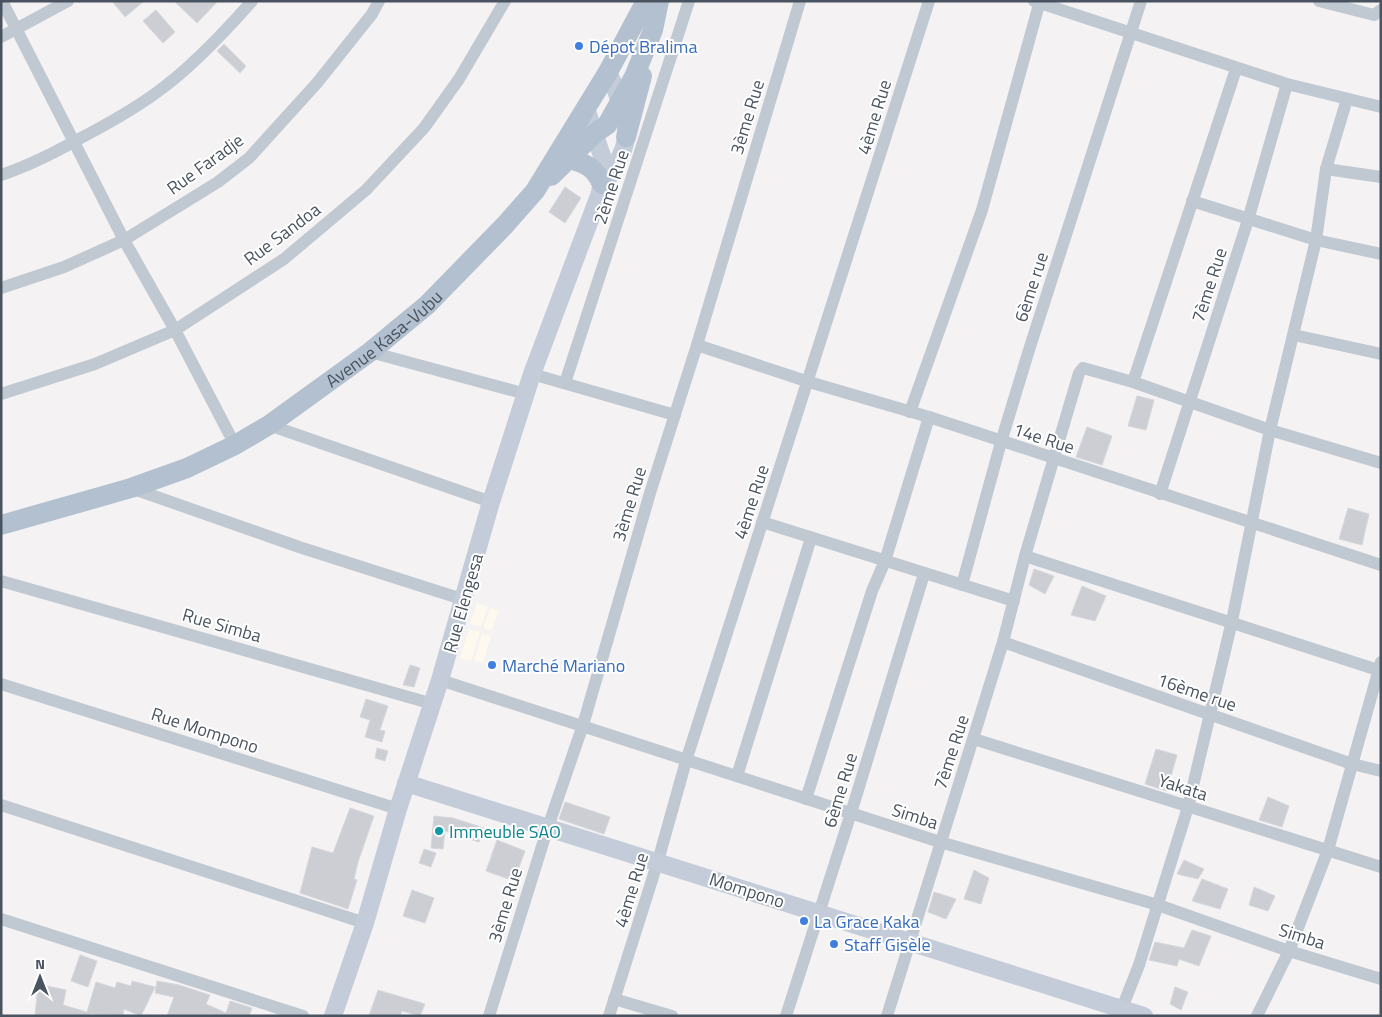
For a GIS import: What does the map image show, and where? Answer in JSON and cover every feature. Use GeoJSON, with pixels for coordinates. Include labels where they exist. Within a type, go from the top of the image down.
{"type":"FeatureCollection","features":[{"type":"Feature","properties":{"kind":"main road","name":"Avenue Kasa-Vubu"},"geometry":{"type":"LineString","coordinates":[[1,524],[131,488],[187,468],[269,425],[370,352],[427,305],[505,225],[535,191],[608,72],[646,1]]}},
{"type":"Feature","properties":{"kind":"main road"},"geometry":{"type":"LineString","coordinates":[[626,137],[636,106],[659,1]]}},
{"type":"Feature","properties":{"kind":"main road"},"geometry":{"type":"LineString","coordinates":[[535,191],[596,133],[607,125],[620,103],[649,40]]}},
{"type":"Feature","properties":{"kind":"main road"},"geometry":{"type":"LineString","coordinates":[[569,160],[588,165],[598,175],[601,189]]}},
{"type":"Feature","properties":{"kind":"street"},"geometry":{"type":"LineString","coordinates":[[2,1],[124,240],[175,330],[234,445]]}},
{"type":"Feature","properties":{"kind":"street"},"geometry":{"type":"LineString","coordinates":[[1,37],[18,30],[68,1]]}},
{"type":"Feature","properties":{"kind":"street"},"geometry":{"type":"LineString","coordinates":[[1,175],[26,167],[74,142],[119,117],[157,92],[191,63],[252,1]]}},
{"type":"Feature","properties":{"kind":"street","name":"Rue Faradje"},"geometry":{"type":"LineString","coordinates":[[1,288],[64,267],[124,240],[218,182],[249,158],[318,83],[372,14],[379,1]]}},
{"type":"Feature","properties":{"kind":"street","name":"Rue Sandoa"},"geometry":{"type":"LineString","coordinates":[[1,394],[96,364],[175,330],[284,259],[366,190],[424,128],[459,79],[506,1]]}},
{"type":"Feature","properties":{"kind":"street","name":"2ème Rue"},"geometry":{"type":"LineString","coordinates":[[565,383],[689,1]]}},
{"type":"Feature","properties":{"kind":"street","name":"3ème Rue"},"geometry":{"type":"LineString","coordinates":[[489,1016],[548,827],[583,725],[800,1]]}},
{"type":"Feature","properties":{"kind":"street","name":"4ème Rue"},"geometry":{"type":"LineString","coordinates":[[610,1016],[658,861],[686,761],[809,382],[929,1]]}},
{"type":"Feature","properties":{"kind":"street","name":"6ème rue"},"geometry":{"type":"LineString","coordinates":[[962,585],[1001,442],[1141,1]]}},
{"type":"Feature","properties":{"kind":"street"},"geometry":{"type":"LineString","coordinates":[[1319,1],[1374,15],[1381,10]]}},
{"type":"Feature","properties":{"kind":"street"},"geometry":{"type":"LineString","coordinates":[[910,412],[982,210],[1038,2],[1287,84],[1381,107]]}},
{"type":"Feature","properties":{"kind":"street"},"geometry":{"type":"LineString","coordinates":[[1236,68],[1133,382],[1270,430],[1381,463]]}},
{"type":"Feature","properties":{"kind":"street"},"geometry":{"type":"LineString","coordinates":[[601,189],[618,160],[626,137],[620,103],[608,72]]}},
{"type":"Feature","properties":{"kind":"street","name":"7ème Rue"},"geometry":{"type":"LineString","coordinates":[[1160,494],[1248,220],[1287,84]]}},
{"type":"Feature","properties":{"kind":"street"},"geometry":{"type":"LineString","coordinates":[[1120,1012],[1139,965],[1188,807],[1232,621],[1250,522],[1270,430],[1316,240],[1326,169],[1347,99]]}},
{"type":"Feature","properties":{"kind":"street"},"geometry":{"type":"LineString","coordinates":[[586,108],[596,133],[604,162],[601,189]]}},
{"type":"Feature","properties":{"kind":"street"},"geometry":{"type":"LineString","coordinates":[[1326,169],[1381,177]]}},
{"type":"Feature","properties":{"kind":"street","name":"Rue Elengesa"},"geometry":{"type":"LineString","coordinates":[[333,1016],[365,924],[398,809],[464,600],[491,502],[532,374],[601,189]]}},
{"type":"Feature","properties":{"kind":"street"},"geometry":{"type":"LineString","coordinates":[[1192,201],[1316,240],[1381,254]]}},
{"type":"Feature","properties":{"kind":"street"},"geometry":{"type":"LineString","coordinates":[[1294,335],[1381,354]]}},
{"type":"Feature","properties":{"kind":"street","name":"14e Rue"},"geometry":{"type":"LineString","coordinates":[[697,345],[809,382],[929,417],[1381,565]]}},
{"type":"Feature","properties":{"kind":"street"},"geometry":{"type":"LineString","coordinates":[[370,352],[526,394]]}},
{"type":"Feature","properties":{"kind":"street","name":"7ème Rue"},"geometry":{"type":"LineString","coordinates":[[887,1016],[1003,642],[1079,373],[1083,368],[1087,368],[1133,382]]}},
{"type":"Feature","properties":{"kind":"street"},"geometry":{"type":"LineString","coordinates":[[532,374],[675,415]]}},
{"type":"Feature","properties":{"kind":"street"},"geometry":{"type":"LineString","coordinates":[[806,799],[866,609],[885,561],[929,417]]}},
{"type":"Feature","properties":{"kind":"street"},"geometry":{"type":"LineString","coordinates":[[269,425],[491,502]]}},
{"type":"Feature","properties":{"kind":"street"},"geometry":{"type":"LineString","coordinates":[[131,488],[299,547],[464,600]]}},
{"type":"Feature","properties":{"kind":"street"},"geometry":{"type":"LineString","coordinates":[[762,522],[1014,601]]}},
{"type":"Feature","properties":{"kind":"street"},"geometry":{"type":"LineString","coordinates":[[737,776],[811,538]]}},
{"type":"Feature","properties":{"kind":"street"},"geometry":{"type":"LineString","coordinates":[[1026,556],[1380,668],[1328,850],[1289,951],[1257,1016]]}},
{"type":"Feature","properties":{"kind":"street","name":"6ème Rue"},"geometry":{"type":"LineString","coordinates":[[786,1016],[820,913],[924,574]]}},
{"type":"Feature","properties":{"kind":"street","name":"Rue Simba"},"geometry":{"type":"LineString","coordinates":[[1,582],[432,704]]}},
{"type":"Feature","properties":{"kind":"street","name":"16ème rue"},"geometry":{"type":"LineString","coordinates":[[1003,642],[1352,764],[1381,771]]}},
{"type":"Feature","properties":{"kind":"street","name":"Simba"},"geometry":{"type":"LineString","coordinates":[[440,680],[940,842],[1158,904],[1289,951],[1381,979]]}},
{"type":"Feature","properties":{"kind":"street","name":"Rue Mompono"},"geometry":{"type":"LineString","coordinates":[[1,684],[398,809]]}},
{"type":"Feature","properties":{"kind":"street","name":"Yakata"},"geometry":{"type":"LineString","coordinates":[[974,739],[1381,867]]}},
{"type":"Feature","properties":{"kind":"street","name":"Mompono"},"geometry":{"type":"LineString","coordinates":[[406,783],[658,861],[1120,1012],[1144,1016]]}},
{"type":"Feature","properties":{"kind":"street"},"geometry":{"type":"LineString","coordinates":[[1,805],[365,924]]}},
{"type":"Feature","properties":{"kind":"street"},"geometry":{"type":"LineString","coordinates":[[1,919],[304,1016]]}},
{"type":"Feature","properties":{"kind":"street"},"geometry":{"type":"LineString","coordinates":[[614,999],[672,1016]]}},
{"type":"Feature","properties":{"kind":"shaded area"},"geometry":{"type":"Polygon","coordinates":[[[477,603],[488,607],[481,627],[470,624],[477,603]]]}},
{"type":"Feature","properties":{"kind":"shaded area"},"geometry":{"type":"Polygon","coordinates":[[[491,608],[499,611],[491,631],[483,628],[491,608]]]}},
{"type":"Feature","properties":{"kind":"shaded area"},"geometry":{"type":"Polygon","coordinates":[[[469,629],[480,632],[471,661],[460,658],[469,629]]]}},
{"type":"Feature","properties":{"kind":"shaded area"},"geometry":{"type":"Polygon","coordinates":[[[482,633],[491,636],[483,663],[474,661],[482,633]]]}},
{"type":"Feature","properties":{"kind":"building"},"geometry":{"type":"Polygon","coordinates":[[[112,1],[144,1],[125,17],[112,1]]]}},
{"type":"Feature","properties":{"kind":"building"},"geometry":{"type":"Polygon","coordinates":[[[174,1],[218,1],[197,23],[174,1]]]}},
{"type":"Feature","properties":{"kind":"building"},"geometry":{"type":"Polygon","coordinates":[[[156,10],[175,32],[163,43],[143,21],[156,10]]]}},
{"type":"Feature","properties":{"kind":"building"},"geometry":{"type":"Polygon","coordinates":[[[224,44],[246,66],[240,73],[217,51],[224,44]]]}},
{"type":"Feature","properties":{"kind":"building"},"geometry":{"type":"Polygon","coordinates":[[[565,187],[581,198],[565,223],[549,212],[565,187]]]}},
{"type":"Feature","properties":{"kind":"building"},"geometry":{"type":"Polygon","coordinates":[[[1137,396],[1154,400],[1146,430],[1128,426],[1137,396]]]}},
{"type":"Feature","properties":{"kind":"building"},"geometry":{"type":"Polygon","coordinates":[[[1087,427],[1112,436],[1102,465],[1076,457],[1087,427]]]}},
{"type":"Feature","properties":{"kind":"building"},"geometry":{"type":"Polygon","coordinates":[[[1348,508],[1369,514],[1362,545],[1339,539],[1348,508]]]}},
{"type":"Feature","properties":{"kind":"building"},"geometry":{"type":"Polygon","coordinates":[[[1034,569],[1054,576],[1045,594],[1029,585],[1034,569]]]}},
{"type":"Feature","properties":{"kind":"building"},"geometry":{"type":"Polygon","coordinates":[[[1082,586],[1106,596],[1095,621],[1071,615],[1082,586]]]}},
{"type":"Feature","properties":{"kind":"building"},"geometry":{"type":"Polygon","coordinates":[[[410,665],[420,668],[414,687],[403,685],[410,665]]]}},
{"type":"Feature","properties":{"kind":"building"},"geometry":{"type":"Polygon","coordinates":[[[366,699],[388,706],[380,730],[385,731],[382,742],[365,737],[370,720],[360,717],[366,699]]]}},
{"type":"Feature","properties":{"kind":"building"},"geometry":{"type":"Polygon","coordinates":[[[377,748],[388,751],[385,761],[375,758],[377,748]]]}},
{"type":"Feature","properties":{"kind":"building"},"geometry":{"type":"Polygon","coordinates":[[[1156,749],[1177,755],[1167,791],[1145,784],[1156,749]]]}},
{"type":"Feature","properties":{"kind":"building"},"geometry":{"type":"Polygon","coordinates":[[[1268,797],[1289,806],[1282,827],[1259,820],[1268,797]]]}},
{"type":"Feature","properties":{"kind":"building"},"geometry":{"type":"Polygon","coordinates":[[[565,802],[610,817],[604,834],[559,819],[565,802]]]}},
{"type":"Feature","properties":{"kind":"building"},"geometry":{"type":"Polygon","coordinates":[[[350,808],[374,816],[358,862],[354,879],[357,880],[348,909],[300,893],[312,847],[333,853],[350,808]]]}},
{"type":"Feature","properties":{"kind":"building"},"geometry":{"type":"Polygon","coordinates":[[[434,816],[453,818],[484,828],[479,842],[445,831],[443,849],[431,848],[434,816]]]}},
{"type":"Feature","properties":{"kind":"building"},"geometry":{"type":"Polygon","coordinates":[[[497,840],[525,851],[514,881],[486,871],[497,840]]]}},
{"type":"Feature","properties":{"kind":"building"},"geometry":{"type":"Polygon","coordinates":[[[424,849],[436,853],[431,867],[419,863],[424,849]]]}},
{"type":"Feature","properties":{"kind":"building"},"geometry":{"type":"Polygon","coordinates":[[[1184,860],[1204,869],[1198,879],[1177,874],[1184,860]]]}},
{"type":"Feature","properties":{"kind":"building"},"geometry":{"type":"Polygon","coordinates":[[[974,870],[989,878],[981,904],[964,899],[974,870]]]}},
{"type":"Feature","properties":{"kind":"building"},"geometry":{"type":"Polygon","coordinates":[[[1202,879],[1228,889],[1220,909],[1192,901],[1202,879]]]}},
{"type":"Feature","properties":{"kind":"building"},"geometry":{"type":"Polygon","coordinates":[[[1254,887],[1275,896],[1268,911],[1249,905],[1254,887]]]}},
{"type":"Feature","properties":{"kind":"building"},"geometry":{"type":"Polygon","coordinates":[[[412,890],[434,898],[425,923],[403,916],[412,890]]]}},
{"type":"Feature","properties":{"kind":"building"},"geometry":{"type":"Polygon","coordinates":[[[934,892],[956,899],[946,919],[928,912],[934,892]]]}},
{"type":"Feature","properties":{"kind":"building"},"geometry":{"type":"Polygon","coordinates":[[[1192,930],[1211,936],[1199,966],[1179,959],[1177,966],[1149,960],[1155,942],[1184,948],[1192,930]]]}},
{"type":"Feature","properties":{"kind":"building"},"geometry":{"type":"Polygon","coordinates":[[[80,955],[97,961],[88,987],[71,981],[80,955]]]}},
{"type":"Feature","properties":{"kind":"building"},"geometry":{"type":"Polygon","coordinates":[[[132,981],[155,987],[141,1016],[124,1009],[123,1016],[90,1014],[89,1016],[35,1016],[38,984],[66,990],[63,1005],[87,1012],[96,982],[115,988],[117,982],[131,986],[132,981]]]}},
{"type":"Feature","properties":{"kind":"building"},"geometry":{"type":"Polygon","coordinates":[[[157,981],[179,985],[210,995],[206,1004],[226,1013],[230,1001],[252,1008],[249,1016],[167,1016],[174,997],[155,993],[157,981]]]}},
{"type":"Feature","properties":{"kind":"building"},"geometry":{"type":"Polygon","coordinates":[[[1175,987],[1188,992],[1181,1010],[1170,1004],[1175,987]]]}},
{"type":"Feature","properties":{"kind":"building"},"geometry":{"type":"Polygon","coordinates":[[[378,990],[425,1004],[420,1016],[402,1011],[400,1016],[369,1016],[378,990]]]}},
{"type":"Feature","properties":{"kind":"place","name":"Dépot Bralima"},"geometry":{"type":"Point","coordinates":[579,46]}},
{"type":"Feature","properties":{"kind":"place","name":"Marché Mariano"},"geometry":{"type":"Point","coordinates":[492,665]}},
{"type":"Feature","properties":{"kind":"place","name":"Immeuble SAO"},"geometry":{"type":"Point","coordinates":[439,831]}},
{"type":"Feature","properties":{"kind":"place","name":"La Grace Kaka"},"geometry":{"type":"Point","coordinates":[804,921]}},
{"type":"Feature","properties":{"kind":"place","name":"Staff Gisèle"},"geometry":{"type":"Point","coordinates":[834,944]}}]}
